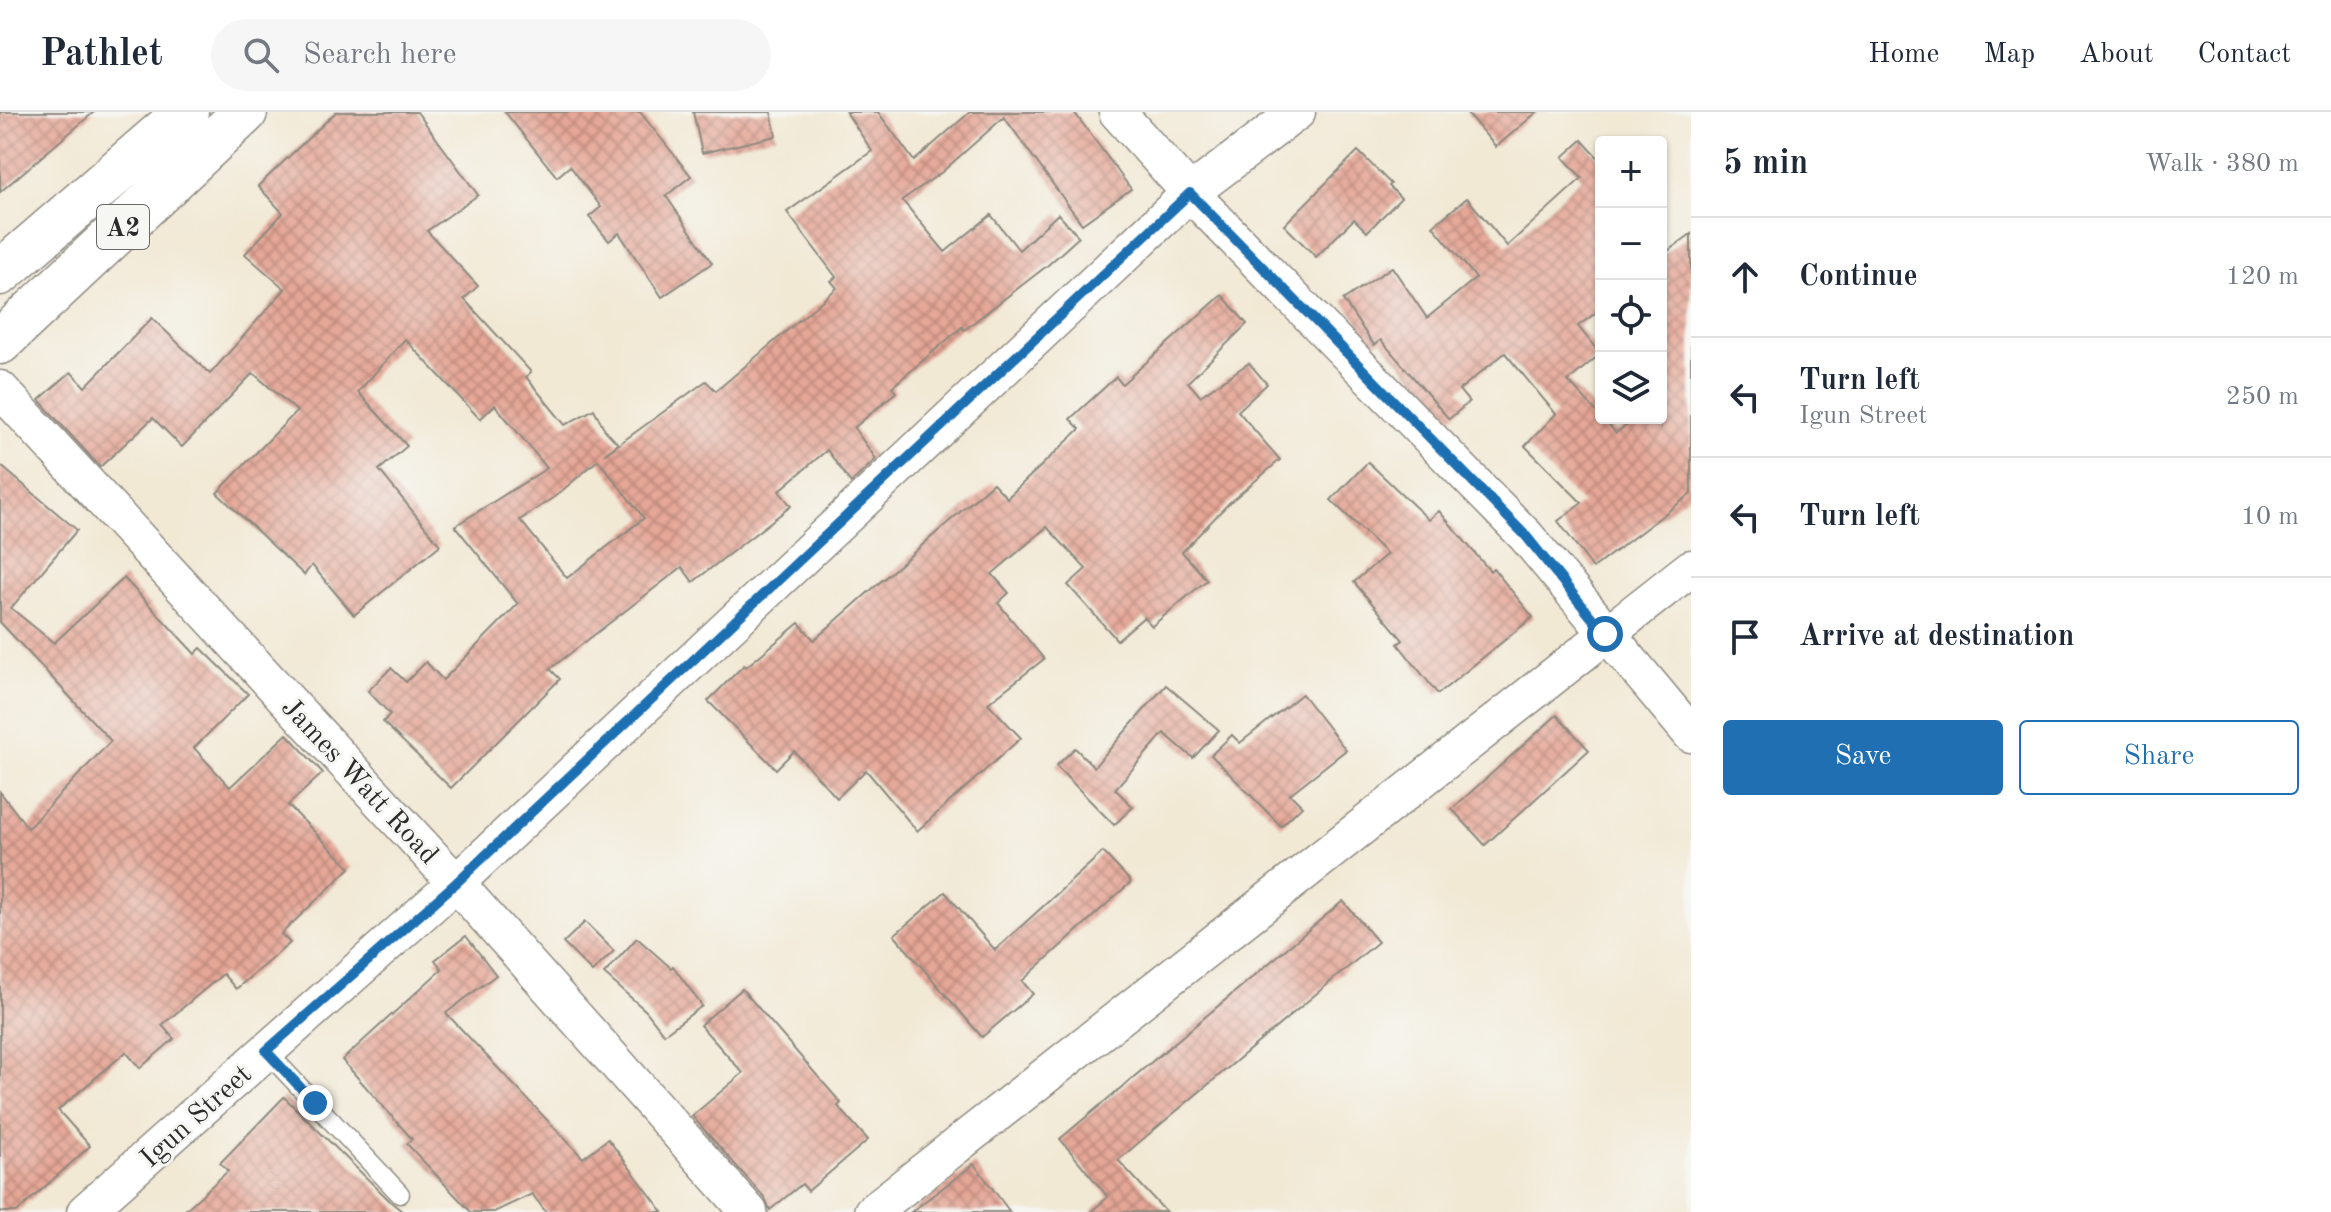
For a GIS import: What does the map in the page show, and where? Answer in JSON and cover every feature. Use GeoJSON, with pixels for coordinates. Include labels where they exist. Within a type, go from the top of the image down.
{"type":"FeatureCollection","features":[{"type":"Feature","properties":{"kind":"highway","name":"A2"},"geometry":{"type":"LineString","coordinates":[[0,273],[186,112]]}},
{"type":"Feature","properties":{"kind":"highway","name":"A2"},"geometry":{"type":"LineString","coordinates":[[0,342],[245,112]]}},
{"type":"Feature","properties":{"kind":"street"},"geometry":{"type":"LineString","coordinates":[[1117,112],[1190,193],[1526,536],[1691,734]]}},
{"type":"Feature","properties":{"kind":"street","name":"Igun Street"},"geometry":{"type":"LineString","coordinates":[[85,1212],[456,883],[1190,193],[1297,112]]}},
{"type":"Feature","properties":{"kind":"street","name":"James Watt Road"},"geometry":{"type":"LineString","coordinates":[[0,389],[456,883],[749,1212]]}},
{"type":"Feature","properties":{"kind":"street"},"geometry":{"type":"LineString","coordinates":[[872,1212],[1691,568]]}},
{"type":"Feature","properties":{"kind":"lane"},"geometry":{"type":"LineString","coordinates":[[266,1051],[400,1194]]}},
{"type":"Feature","properties":{"kind":"building"},"geometry":{"type":"Polygon","coordinates":[[[0,112],[94,112],[0,192],[0,112]]]}},
{"type":"Feature","properties":{"kind":"building"},"geometry":{"type":"Polygon","coordinates":[[[336,112],[417,112],[478,195],[427,231],[478,286],[464,299],[531,372],[526,377],[565,425],[594,409],[605,430],[618,444],[604,455],[706,381],[716,391],[837,288],[831,281],[836,277],[787,212],[872,151],[846,112],[878,112],[914,161],[970,112],[1074,112],[1131,189],[1082,224],[1004,117],[942,172],[902,200],[945,252],[991,215],[1019,250],[1058,214],[1079,237],[964,330],[962,327],[892,387],[896,392],[854,428],[876,459],[851,483],[827,450],[779,491],[791,506],[693,582],[682,567],[550,669],[560,679],[451,788],[383,722],[390,714],[368,691],[391,668],[406,682],[426,662],[443,680],[518,604],[455,526],[547,468],[495,405],[480,419],[405,339],[358,392],[407,446],[379,470],[440,545],[354,615],[312,565],[304,575],[217,493],[297,411],[253,373],[182,447],[153,418],[100,467],[39,400],[71,372],[85,387],[152,318],[210,374],[285,289],[245,254],[283,213],[258,186],[336,112]],[[598,460],[557,495],[520,520],[567,578],[644,518],[598,460]]]}},
{"type":"Feature","properties":{"kind":"building"},"geometry":{"type":"Polygon","coordinates":[[[505,112],[640,112],[691,176],[666,196],[712,263],[662,297],[619,233],[609,241],[589,217],[601,207],[570,166],[557,177],[505,112]]]}},
{"type":"Feature","properties":{"kind":"building"},"geometry":{"type":"Polygon","coordinates":[[[693,112],[771,112],[776,136],[702,153],[693,112]]]}},
{"type":"Feature","properties":{"kind":"building"},"geometry":{"type":"Polygon","coordinates":[[[1466,112],[1537,112],[1496,147],[1466,112]]]}},
{"type":"Feature","properties":{"kind":"building"},"geometry":{"type":"Polygon","coordinates":[[[1582,140],[1595,154],[1595,313],[1578,326],[1595,348],[1595,358],[1568,381],[1595,410],[1595,424],[1608,424],[1616,433],[1628,424],[1659,424],[1661,427],[1661,424],[1667,424],[1667,252],[1691,234],[1691,494],[1593,568],[1558,521],[1582,503],[1525,446],[1556,414],[1505,353],[1459,390],[1469,402],[1449,419],[1381,340],[1374,345],[1343,300],[1392,267],[1427,318],[1476,278],[1433,226],[1467,198],[1507,246],[1582,178],[1563,157],[1582,140]]]}},
{"type":"Feature","properties":{"kind":"building"},"geometry":{"type":"Polygon","coordinates":[[[1358,151],[1401,198],[1367,232],[1354,219],[1316,257],[1284,225],[1358,151]]]}},
{"type":"Feature","properties":{"kind":"building"},"geometry":{"type":"Polygon","coordinates":[[[1222,295],[1247,324],[1188,382],[1200,396],[1249,363],[1267,384],[1238,411],[1280,460],[1229,503],[1182,552],[1207,580],[1152,626],[1144,617],[1117,640],[1068,585],[1086,569],[1047,527],[992,574],[1009,593],[998,603],[1044,659],[988,703],[1021,738],[917,831],[866,770],[837,798],[794,751],[776,769],[708,701],[744,665],[746,667],[799,623],[814,640],[993,483],[1007,498],[1080,429],[1070,419],[1116,377],[1122,384],[1222,295]]]}},
{"type":"Feature","properties":{"kind":"building"},"geometry":{"type":"Polygon","coordinates":[[[1368,462],[1429,520],[1439,511],[1490,571],[1493,568],[1533,617],[1438,694],[1398,644],[1403,640],[1354,582],[1387,554],[1331,500],[1368,462]]]}},
{"type":"Feature","properties":{"kind":"building"},"geometry":{"type":"Polygon","coordinates":[[[0,465],[77,530],[11,608],[54,643],[124,578],[195,654],[201,648],[248,694],[194,748],[230,787],[287,734],[323,773],[288,805],[350,868],[281,934],[290,943],[236,989],[223,974],[162,1025],[174,1039],[140,1068],[126,1052],[58,1110],[90,1146],[17,1212],[0,1212],[0,792],[28,828],[111,741],[0,622],[0,465]]]}},
{"type":"Feature","properties":{"kind":"building"},"geometry":{"type":"Polygon","coordinates":[[[1166,685],[1219,730],[1193,758],[1164,733],[1115,789],[1133,807],[1114,825],[1056,766],[1075,748],[1094,767],[1166,685]]]}},
{"type":"Feature","properties":{"kind":"building"},"geometry":{"type":"Polygon","coordinates":[[[1302,694],[1346,750],[1290,794],[1302,806],[1281,826],[1211,755],[1232,735],[1240,743],[1302,694]]]}},
{"type":"Feature","properties":{"kind":"building"},"geometry":{"type":"Polygon","coordinates":[[[1557,715],[1589,750],[1485,845],[1452,809],[1557,715]]]}},
{"type":"Feature","properties":{"kind":"building"},"geometry":{"type":"Polygon","coordinates":[[[1103,852],[1131,882],[1022,981],[1033,994],[982,1037],[894,935],[945,892],[995,950],[1103,852]]]}},
{"type":"Feature","properties":{"kind":"building"},"geometry":{"type":"Polygon","coordinates":[[[1343,901],[1378,942],[1118,1160],[1166,1212],[1091,1212],[1108,1197],[1060,1139],[1343,901]]]}},
{"type":"Feature","properties":{"kind":"building"},"geometry":{"type":"Polygon","coordinates":[[[585,922],[614,951],[592,972],[563,943],[585,922]]]}},
{"type":"Feature","properties":{"kind":"building"},"geometry":{"type":"Polygon","coordinates":[[[466,936],[496,975],[446,1013],[583,1158],[608,1139],[663,1212],[546,1212],[532,1194],[494,1212],[471,1212],[407,1144],[412,1139],[342,1060],[442,969],[435,960],[466,936]]]}},
{"type":"Feature","properties":{"kind":"building"},"geometry":{"type":"Polygon","coordinates":[[[637,938],[671,968],[673,966],[702,1006],[664,1034],[646,1011],[604,974],[637,938]]]}},
{"type":"Feature","properties":{"kind":"building"},"geometry":{"type":"Polygon","coordinates":[[[742,989],[841,1103],[838,1106],[868,1140],[808,1191],[802,1184],[770,1210],[765,1198],[692,1116],[743,1073],[700,1025],[742,989]]]}},
{"type":"Feature","properties":{"kind":"building"},"geometry":{"type":"Polygon","coordinates":[[[284,1097],[403,1212],[183,1212],[228,1171],[220,1163],[284,1097]]]}},
{"type":"Feature","properties":{"kind":"building"},"geometry":{"type":"Polygon","coordinates":[[[974,1164],[1010,1212],[911,1212],[974,1164]]]}},
{"type":"Feature","properties":{"kind":"route"},"geometry":{"type":"LineString","coordinates":[[315,1103],[266,1051],[456,883],[1190,193],[1526,536],[1605,634]]}}]}
